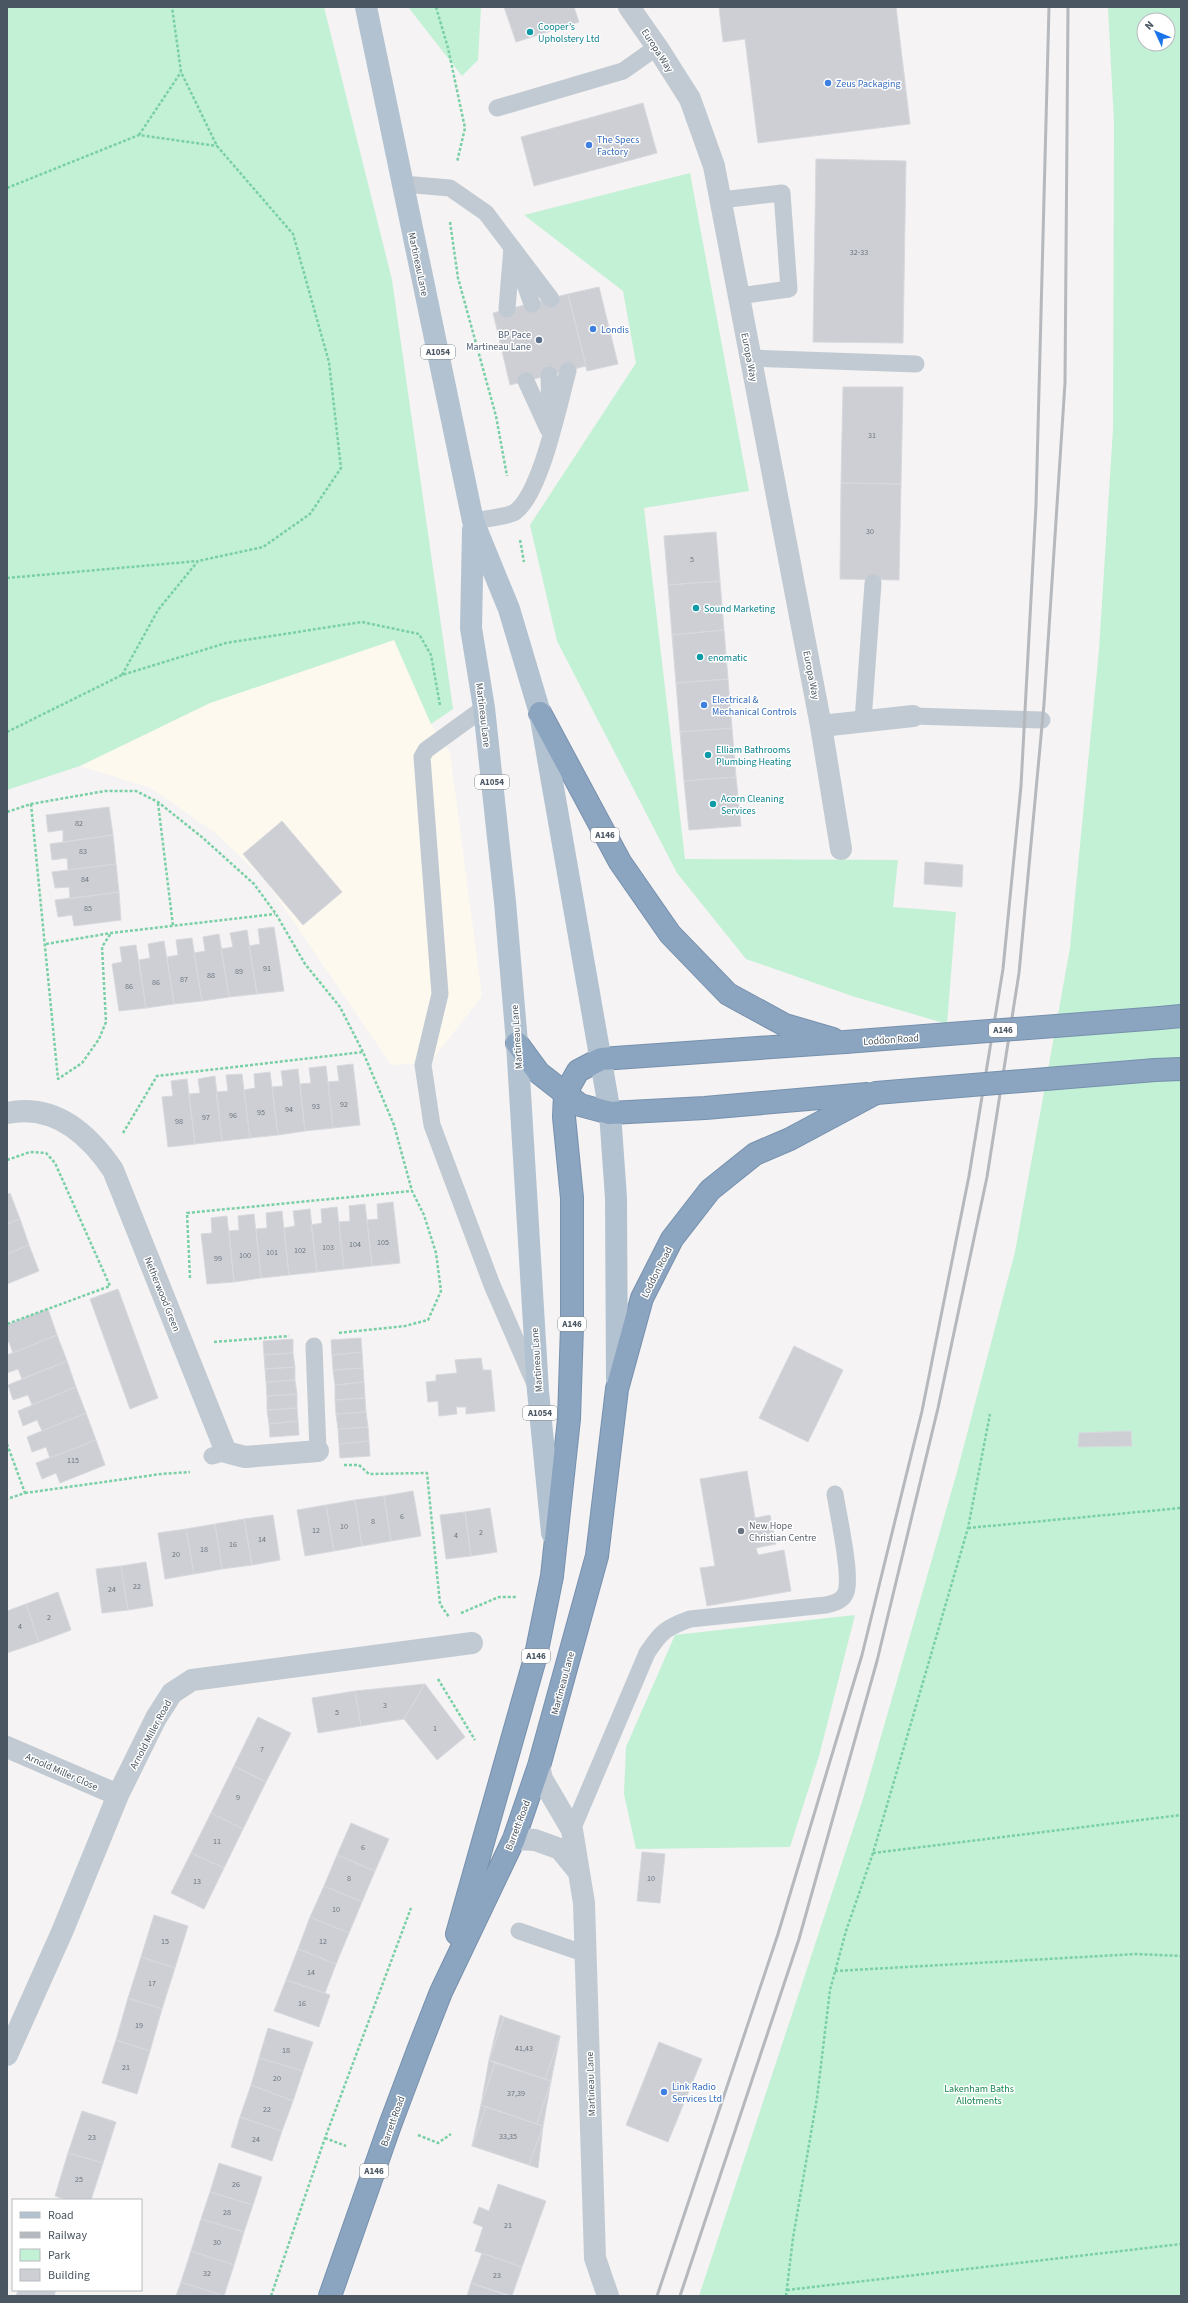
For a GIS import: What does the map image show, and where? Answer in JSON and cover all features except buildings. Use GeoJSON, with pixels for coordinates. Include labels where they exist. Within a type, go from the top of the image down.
{"type":"FeatureCollection","features":[{"type":"Feature","properties":{"kind":"highway","name":"A146"},"geometry":{"type":"LineString","coordinates":[[540,713],[620,862],[670,934],[728,994],[785,1025],[845,1042]]}},
{"type":"Feature","properties":{"kind":"highway","name":"Loddon Road"},"geometry":{"type":"LineString","coordinates":[[601,1059],[1170,1017]]}},
{"type":"Feature","properties":{"kind":"highway","name":"A146"},"geometry":{"type":"LineString","coordinates":[[517,1043],[539,1073],[565,1094]]}},
{"type":"Feature","properties":{"kind":"highway","name":"Martineau Lane"},"geometry":{"type":"LineString","coordinates":[[506,1755],[536,1655],[552,1576],[569,1419],[572,1326],[572,1198],[564,1118],[565,1094],[578,1071],[601,1059]]}},
{"type":"Feature","properties":{"kind":"highway","name":"Loddon Road"},"geometry":{"type":"LineString","coordinates":[[565,1094],[580,1105],[610,1114],[706,1108],[1181,1069]]}},
{"type":"Feature","properties":{"kind":"highway","name":"Loddon Road"},"geometry":{"type":"LineString","coordinates":[[617,1389],[642,1298],[672,1240],[710,1190],[755,1154],[790,1139],[876,1093]]}},
{"type":"Feature","properties":{"kind":"highway","name":"Martineau Lane"},"geometry":{"type":"LineString","coordinates":[[539,1766],[597,1556],[617,1389]]}},
{"type":"Feature","properties":{"kind":"highway","name":"Barrett Road"},"geometry":{"type":"LineString","coordinates":[[441,1992],[506,1755]]}},
{"type":"Feature","properties":{"kind":"highway","name":"Barrett Road"},"geometry":{"type":"LineString","coordinates":[[330,2296],[390,2125],[441,1992],[514,1839],[539,1766]]}},
{"type":"Feature","properties":{"kind":"main road","name":"Martineau Lane"},"geometry":{"type":"LineString","coordinates":[[366,7],[473,521],[509,610],[540,713],[610,1114],[616,1198],[617,1389]]}},
{"type":"Feature","properties":{"kind":"main road","name":"Martineau Lane"},"geometry":{"type":"LineString","coordinates":[[473,521],[471,628],[484,708],[517,1043],[538,1391],[554,1555]]}},
{"type":"Feature","properties":{"kind":"street","name":"Europa Way"},"geometry":{"type":"LineString","coordinates":[[629,7],[657,47],[690,99],[714,166],[821,726],[840,849]]}},
{"type":"Feature","properties":{"kind":"street"},"geometry":{"type":"LineString","coordinates":[[821,726],[914,716]]}},
{"type":"Feature","properties":{"kind":"street","name":"Netherwood Green"},"geometry":{"type":"LineString","coordinates":[[7,1113],[24,1109],[58,1118],[88,1138],[103,1155],[113,1170],[162,1292],[219,1454],[245,1457],[318,1451]]}},
{"type":"Feature","properties":{"kind":"street","name":"Arnold Miller Road"},"geometry":{"type":"LineString","coordinates":[[7,2055],[62,1932],[118,1795],[156,1718],[172,1693],[192,1680],[440,1646],[472,1643]]}},
{"type":"Feature","properties":{"kind":"street","name":"Arnold Miller Close"},"geometry":{"type":"LineString","coordinates":[[7,1747],[118,1795]]}},
{"type":"Feature","properties":{"kind":"street","name":"Martineau Lane"},"geometry":{"type":"LineString","coordinates":[[539,1766],[542,1779],[572,1830],[577,1851],[578,1871],[584,1903],[595,2258],[608,2296]]}},
{"type":"Feature","properties":{"kind":"street","name":"Martineau Lane"},"geometry":{"type":"LineString","coordinates":[[514,1839],[535,1840],[560,1849],[578,1871]]}},
{"type":"Feature","properties":{"kind":"lane"},"geometry":{"type":"LineString","coordinates":[[497,108],[623,71],[657,47]]}},
{"type":"Feature","properties":{"kind":"lane"},"geometry":{"type":"LineString","coordinates":[[403,184],[450,188],[486,213],[551,299]]}},
{"type":"Feature","properties":{"kind":"lane"},"geometry":{"type":"LineString","coordinates":[[721,200],[782,193],[788,289],[739,296]]}},
{"type":"Feature","properties":{"kind":"lane"},"geometry":{"type":"LineString","coordinates":[[512,247],[532,304]]}},
{"type":"Feature","properties":{"kind":"lane"},"geometry":{"type":"LineString","coordinates":[[507,309],[512,247]]}},
{"type":"Feature","properties":{"kind":"lane"},"geometry":{"type":"LineString","coordinates":[[751,358],[916,364]]}},
{"type":"Feature","properties":{"kind":"lane"},"geometry":{"type":"LineString","coordinates":[[473,521],[514,513],[524,502],[539,475],[568,371]]}},
{"type":"Feature","properties":{"kind":"lane"},"geometry":{"type":"LineString","coordinates":[[549,376],[550,435]]}},
{"type":"Feature","properties":{"kind":"lane"},"geometry":{"type":"LineString","coordinates":[[526,381],[550,435]]}},
{"type":"Feature","properties":{"kind":"lane"},"geometry":{"type":"LineString","coordinates":[[863,721],[873,583]]}},
{"type":"Feature","properties":{"kind":"lane"},"geometry":{"type":"LineString","coordinates":[[484,708],[426,750],[422,757],[440,994],[423,1065],[432,1125],[492,1285],[538,1391]]}},
{"type":"Feature","properties":{"kind":"lane"},"geometry":{"type":"LineString","coordinates":[[914,716],[1042,720]]}},
{"type":"Feature","properties":{"kind":"lane"},"geometry":{"type":"LineString","coordinates":[[314,1346],[318,1451]]}},
{"type":"Feature","properties":{"kind":"lane"},"geometry":{"type":"LineString","coordinates":[[572,1830],[647,1653],[658,1637],[670,1626],[690,1619],[826,1605],[840,1601],[846,1592],[848,1576],[835,1494]]}},
{"type":"Feature","properties":{"kind":"lane"},"geometry":{"type":"LineString","coordinates":[[519,1931],[586,1954]]}},
{"type":"Feature","properties":{"kind":"path"},"geometry":{"type":"LineString","coordinates":[[7,578],[198,561],[263,547],[310,514],[340,468],[329,362],[293,234],[217,146],[181,72],[172,7]]}},
{"type":"Feature","properties":{"kind":"path"},"geometry":{"type":"LineString","coordinates":[[139,135],[181,72]]}},
{"type":"Feature","properties":{"kind":"path"},"geometry":{"type":"LineString","coordinates":[[7,188],[139,135],[217,146]]}},
{"type":"Feature","properties":{"kind":"path"},"geometry":{"type":"LineString","coordinates":[[122,675],[158,610],[198,561]]}},
{"type":"Feature","properties":{"kind":"path"},"geometry":{"type":"LineString","coordinates":[[7,732],[122,675],[226,643],[362,622],[419,634],[431,655],[440,709]]}},
{"type":"Feature","properties":{"kind":"path"},"geometry":{"type":"LineString","coordinates":[[7,812],[31,804],[105,791],[136,791],[158,802],[203,838],[254,884],[276,914],[305,964],[340,1007],[363,1052],[394,1124],[412,1191],[424,1215],[436,1253],[441,1291],[428,1320],[406,1326]]}},
{"type":"Feature","properties":{"kind":"path"},"geometry":{"type":"LineString","coordinates":[[158,802],[173,926]]}},
{"type":"Feature","properties":{"kind":"path"},"geometry":{"type":"LineString","coordinates":[[31,804],[46,944],[58,1079],[82,1063],[99,1039],[106,1022],[102,948],[111,933]]}},
{"type":"Feature","properties":{"kind":"path"},"geometry":{"type":"LineString","coordinates":[[46,944],[111,933],[276,914]]}},
{"type":"Feature","properties":{"kind":"path"},"geometry":{"type":"LineString","coordinates":[[103,1155],[117,1141],[157,1076],[363,1052]]}},
{"type":"Feature","properties":{"kind":"path"},"geometry":{"type":"LineString","coordinates":[[7,1160],[30,1152],[46,1153],[55,1163],[110,1286],[7,1324]]}},
{"type":"Feature","properties":{"kind":"path"},"geometry":{"type":"LineString","coordinates":[[162,1292],[190,1280],[187,1213],[412,1191]]}},
{"type":"Feature","properties":{"kind":"path"},"geometry":{"type":"LineString","coordinates":[[786,2296],[793,2238],[817,2098],[830,1990],[846,1931],[873,1853],[968,1528],[990,1414]]}},
{"type":"Feature","properties":{"kind":"path"},"geometry":{"type":"LineString","coordinates":[[7,1444],[25,1493]]}},
{"type":"Feature","properties":{"kind":"path"},"geometry":{"type":"LineString","coordinates":[[337,1466],[359,1465],[369,1474],[427,1473],[440,1604],[449,1617]]}},
{"type":"Feature","properties":{"kind":"path"},"geometry":{"type":"LineString","coordinates":[[7,1499],[25,1493],[161,1474],[192,1472]]}},
{"type":"Feature","properties":{"kind":"path"},"geometry":{"type":"LineString","coordinates":[[968,1528],[1181,1508]]}},
{"type":"Feature","properties":{"kind":"path"},"geometry":{"type":"LineString","coordinates":[[440,1646],[434,1672],[475,1740]]}},
{"type":"Feature","properties":{"kind":"path"},"geometry":{"type":"LineString","coordinates":[[873,1853],[1181,1815]]}},
{"type":"Feature","properties":{"kind":"path"},"geometry":{"type":"LineString","coordinates":[[271,2296],[325,2138],[411,1908]]}},
{"type":"Feature","properties":{"kind":"path"},"geometry":{"type":"LineString","coordinates":[[835,1971],[1136,1954],[1181,1956]]}},
{"type":"Feature","properties":{"kind":"path"},"geometry":{"type":"LineString","coordinates":[[390,2125],[438,2143],[451,2134]]}},
{"type":"Feature","properties":{"kind":"path"},"geometry":{"type":"LineString","coordinates":[[325,2138],[346,2146]]}},
{"type":"Feature","properties":{"kind":"path"},"geometry":{"type":"LineString","coordinates":[[787,2290],[1181,2244]]}},
{"type":"Feature","properties":{"kind":"shaded area"},"geometry":{"type":"Polygon","coordinates":[[[394,640],[431,724],[450,753],[482,996],[430,1063],[391,1065],[266,881],[214,832],[151,788],[80,766],[210,703],[394,640]]]}},
{"type":"Feature","properties":{"kind":"green space"},"geometry":{"type":"Polygon","coordinates":[[[7,7],[324,7],[392,280],[453,709],[431,724],[394,640],[210,703],[80,766],[7,790],[7,7]]]}},
{"type":"Feature","properties":{"kind":"green space"},"geometry":{"type":"Polygon","coordinates":[[[408,7],[481,7],[478,60],[462,76],[408,7]]]}},
{"type":"Feature","properties":{"kind":"green space","name":"Lakenham Baths Allotments"},"geometry":{"type":"Polygon","coordinates":[[[1108,7],[1181,7],[1181,2296],[699,2296],[863,1799],[957,1472],[1015,1252],[1070,948],[1099,650],[1113,429],[1114,123],[1108,7]]]}},
{"type":"Feature","properties":{"kind":"green space"},"geometry":{"type":"Polygon","coordinates":[[[690,173],[749,491],[644,508],[685,859],[898,860],[893,907],[956,912],[947,1024],[852,996],[746,959],[677,873],[557,641],[530,525],[636,363],[623,291],[524,215],[690,173]]]}},
{"type":"Feature","properties":{"kind":"green space"},"geometry":{"type":"Polygon","coordinates":[[[855,1615],[819,1756],[790,1847],[636,1849],[624,1794],[626,1747],[675,1635],[855,1615]]]}},
{"type":"Feature","properties":{"kind":"railway"},"geometry":{"type":"LineString","coordinates":[[657,2296],[778,1934],[862,1655],[922,1411],[969,1176],[1003,969],[1021,786],[1036,505],[1049,7]]}},
{"type":"Feature","properties":{"kind":"railway"},"geometry":{"type":"LineString","coordinates":[[680,2296],[799,1939],[877,1661],[938,1408],[987,1177],[1019,973],[1044,704],[1065,383],[1068,7]]}},
{"type":"Feature","properties":{"kind":"place","name":"Cooper’s Upholstery Ltd"},"geometry":{"type":"Point","coordinates":[530,32]}},
{"type":"Feature","properties":{"kind":"place","name":"Zeus Packaging"},"geometry":{"type":"Point","coordinates":[828,83]}},
{"type":"Feature","properties":{"kind":"place","name":"The Specs Factory"},"geometry":{"type":"Point","coordinates":[589,145]}},
{"type":"Feature","properties":{"kind":"place","name":"Londis"},"geometry":{"type":"Point","coordinates":[593,329]}},
{"type":"Feature","properties":{"kind":"place","name":"BP Pace Martineau Lane"},"geometry":{"type":"Point","coordinates":[539,340]}},
{"type":"Feature","properties":{"kind":"place","name":"Sound Marketing"},"geometry":{"type":"Point","coordinates":[696,608]}},
{"type":"Feature","properties":{"kind":"place","name":"enomatic"},"geometry":{"type":"Point","coordinates":[700,657]}},
{"type":"Feature","properties":{"kind":"place","name":"Electrical & Mechanical Controls"},"geometry":{"type":"Point","coordinates":[704,705]}},
{"type":"Feature","properties":{"kind":"place","name":"Elliam Bathrooms Plumbing Heating"},"geometry":{"type":"Point","coordinates":[708,755]}},
{"type":"Feature","properties":{"kind":"place","name":"Acorn Cleaning Services"},"geometry":{"type":"Point","coordinates":[713,804]}},
{"type":"Feature","properties":{"kind":"place","name":"New Hope Christian Centre"},"geometry":{"type":"Point","coordinates":[741,1531]}},
{"type":"Feature","properties":{"kind":"place","name":"Link Radio Services Ltd"},"geometry":{"type":"Point","coordinates":[664,2092]}}]}
